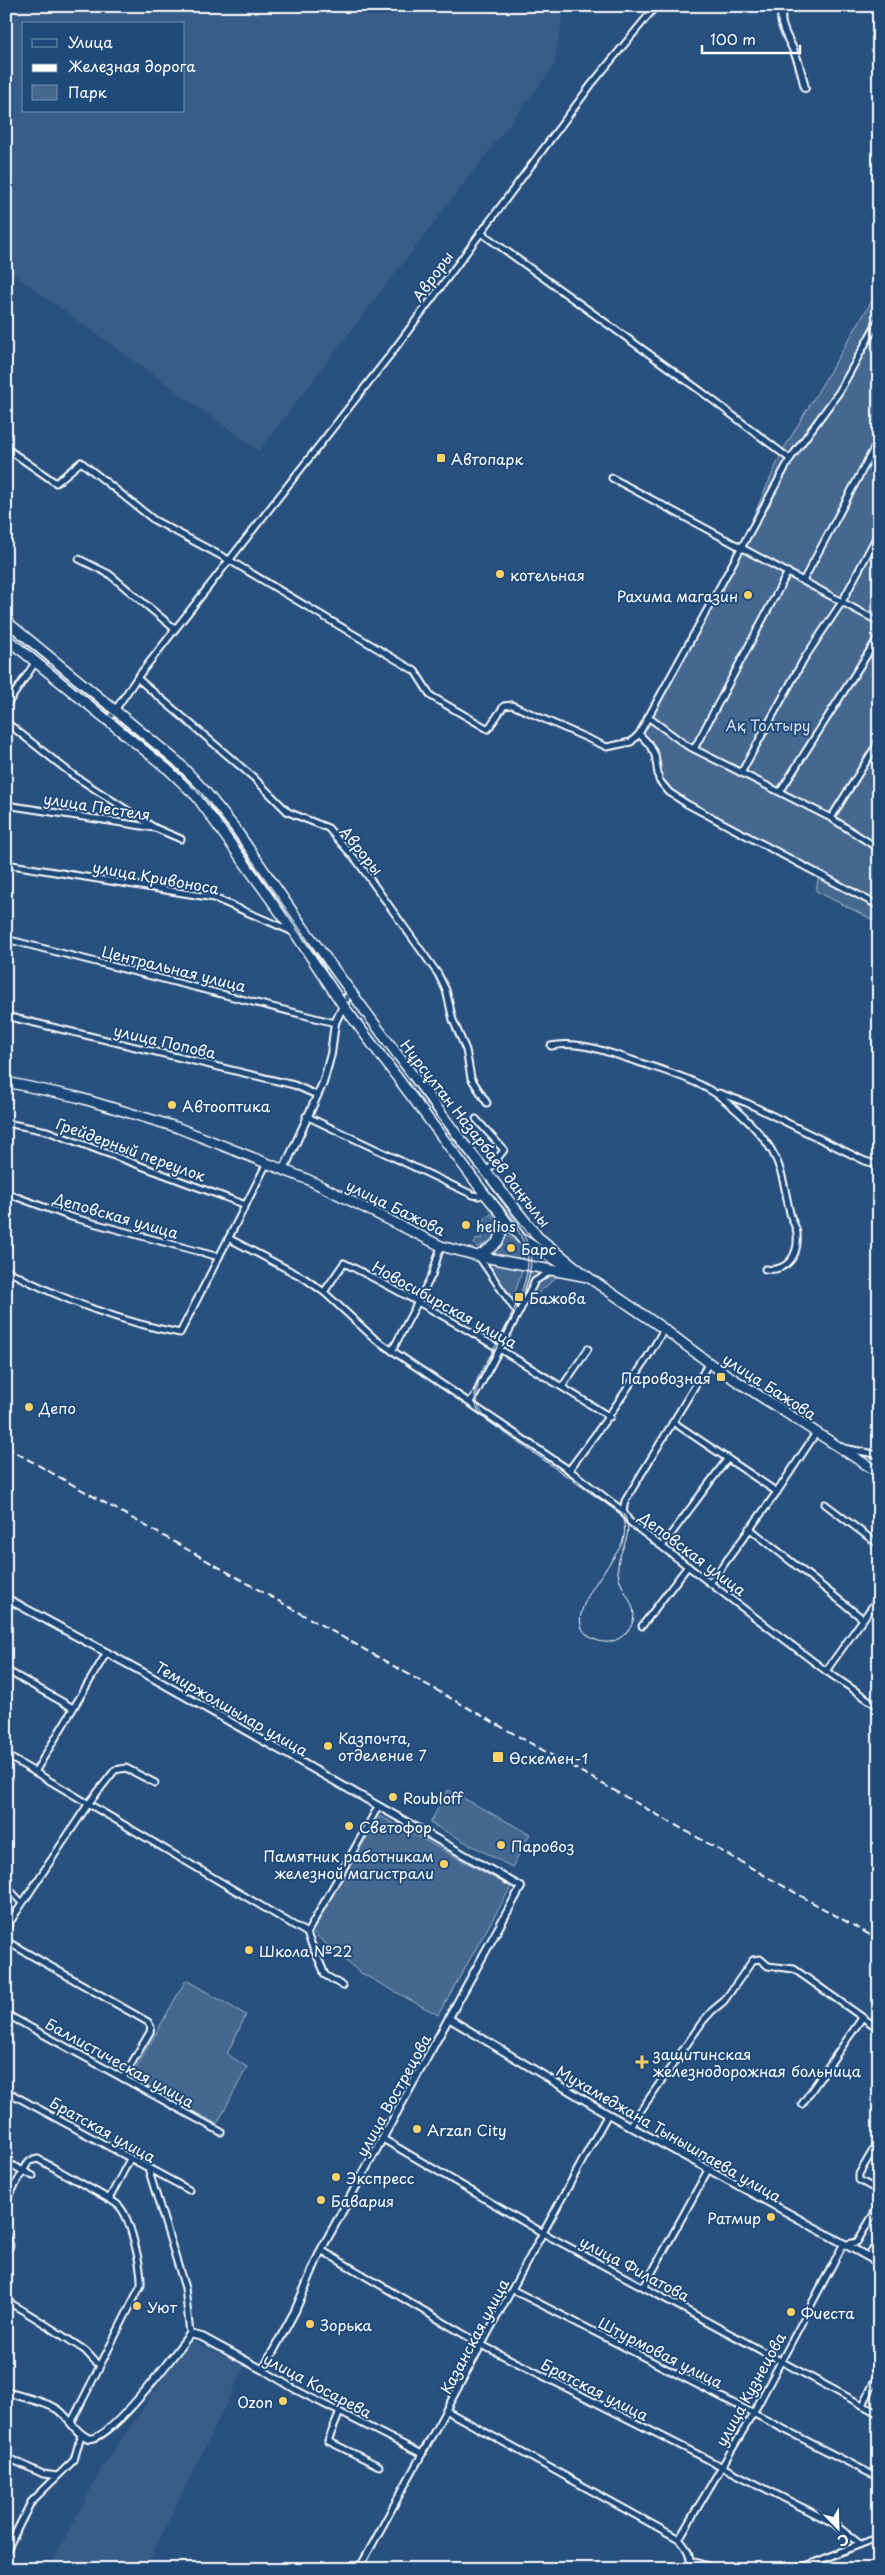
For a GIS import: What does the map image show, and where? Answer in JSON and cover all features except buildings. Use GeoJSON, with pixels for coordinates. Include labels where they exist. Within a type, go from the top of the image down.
{"type":"FeatureCollection","features":[{"type":"Feature","properties":{"kind":"main road","name":"Нұрсұлтан Назарбаев даңғылы"},"geometry":{"type":"LineString","coordinates":[[6,621],[178,762],[206,791],[350,991],[486,1173],[538,1237],[588,1277]]}},
{"type":"Feature","properties":{"kind":"main road","name":"Нұрсұлтан Назарбаев даңғылы"},"geometry":{"type":"LineString","coordinates":[[6,638],[107,722],[169,770],[197,797],[295,933],[342,1004],[484,1193],[522,1239],[552,1259],[588,1277]]}},
{"type":"Feature","properties":{"kind":"main road","name":"улица Бажова"},"geometry":{"type":"LineString","coordinates":[[6,1082],[77,1097],[176,1127],[309,1180],[442,1246],[478,1256],[588,1277],[710,1363],[879,1473]]}},
{"type":"Feature","properties":{"kind":"main road"},"geometry":{"type":"LineString","coordinates":[[478,1256],[495,1246],[500,1239],[504,1230],[502,1215]]}},
{"type":"Feature","properties":{"kind":"street","name":"Авроры"},"geometry":{"type":"LineString","coordinates":[[107,722],[137,678],[390,355],[590,85],[656,6]]}},
{"type":"Feature","properties":{"kind":"street"},"geometry":{"type":"LineString","coordinates":[[785,6],[782,10],[782,26],[795,53],[805,88]]}},
{"type":"Feature","properties":{"kind":"street"},"geometry":{"type":"LineString","coordinates":[[480,232],[702,392],[790,459]]}},
{"type":"Feature","properties":{"kind":"street"},"geometry":{"type":"LineString","coordinates":[[6,448],[56,483],[80,462],[154,520],[229,560],[415,671],[431,696],[488,729],[504,706],[512,705],[608,747],[631,742],[639,734],[740,546],[790,459],[839,392],[879,319]]}},
{"type":"Feature","properties":{"kind":"street"},"geometry":{"type":"LineString","coordinates":[[804,581],[879,439]]}},
{"type":"Feature","properties":{"kind":"street"},"geometry":{"type":"LineString","coordinates":[[612,478],[879,622]]}},
{"type":"Feature","properties":{"kind":"street"},"geometry":{"type":"LineString","coordinates":[[742,773],[804,660],[842,602],[879,532]]}},
{"type":"Feature","properties":{"kind":"street"},"geometry":{"type":"LineString","coordinates":[[79,560],[108,574],[175,629]]}},
{"type":"Feature","properties":{"kind":"street"},"geometry":{"type":"LineString","coordinates":[[694,749],[788,572]]}},
{"type":"Feature","properties":{"kind":"street"},"geometry":{"type":"LineString","coordinates":[[780,792],[879,636]]}},
{"type":"Feature","properties":{"kind":"street"},"geometry":{"type":"LineString","coordinates":[[6,706],[35,663]]}},
{"type":"Feature","properties":{"kind":"street","name":"Авроры"},"geometry":{"type":"LineString","coordinates":[[137,678],[253,777],[288,812],[328,828],[357,861],[438,974],[446,990],[453,1020],[466,1050],[471,1078],[487,1103]]}},
{"type":"Feature","properties":{"kind":"street"},"geometry":{"type":"LineString","coordinates":[[648,717],[694,749],[831,818],[879,849]]}},
{"type":"Feature","properties":{"kind":"street"},"geometry":{"type":"LineString","coordinates":[[6,722],[73,775],[155,828]]}},
{"type":"Feature","properties":{"kind":"street"},"geometry":{"type":"LineString","coordinates":[[639,734],[655,755],[659,780],[669,792],[687,804],[879,906]]}},
{"type":"Feature","properties":{"kind":"street"},"geometry":{"type":"LineString","coordinates":[[831,818],[879,741]]}},
{"type":"Feature","properties":{"kind":"street","name":"улица Пестеля"},"geometry":{"type":"LineString","coordinates":[[6,805],[155,828],[181,840]]}},
{"type":"Feature","properties":{"kind":"street","name":"улица Кривоноса"},"geometry":{"type":"LineString","coordinates":[[6,864],[214,898],[295,933]]}},
{"type":"Feature","properties":{"kind":"street"},"geometry":{"type":"LineString","coordinates":[[295,933],[303,926]]}},
{"type":"Feature","properties":{"kind":"street","name":"Центральная улица"},"geometry":{"type":"LineString","coordinates":[[6,938],[335,1023]]}},
{"type":"Feature","properties":{"kind":"street"},"geometry":{"type":"LineString","coordinates":[[284,1169],[317,1095],[331,1054],[335,1023],[342,1004],[350,991]]}},
{"type":"Feature","properties":{"kind":"street","name":"улица Попова"},"geometry":{"type":"LineString","coordinates":[[6,1016],[294,1085],[317,1095]]}},
{"type":"Feature","properties":{"kind":"street"},"geometry":{"type":"LineString","coordinates":[[551,1046],[566,1042],[617,1055],[671,1073],[747,1103],[865,1161],[879,1164]]}},
{"type":"Feature","properties":{"kind":"street"},"geometry":{"type":"LineString","coordinates":[[713,1091],[772,1150],[788,1195],[791,1217],[797,1232],[798,1249],[794,1258],[788,1264],[773,1270],[765,1269]]}},
{"type":"Feature","properties":{"kind":"street"},"geometry":{"type":"LineString","coordinates":[[306,1116],[473,1195],[479,1196],[484,1193]]}},
{"type":"Feature","properties":{"kind":"street"},"geometry":{"type":"LineString","coordinates":[[476,1119],[504,1150],[486,1173]]}},
{"type":"Feature","properties":{"kind":"street","name":"Грейдерный переулок"},"geometry":{"type":"LineString","coordinates":[[6,1123],[47,1131],[246,1205]]}},
{"type":"Feature","properties":{"kind":"street"},"geometry":{"type":"LineString","coordinates":[[6,1270],[28,1282],[122,1320],[147,1328],[180,1333],[230,1239],[267,1163]]}},
{"type":"Feature","properties":{"kind":"street","name":"Деповская улица"},"geometry":{"type":"LineString","coordinates":[[6,1193],[71,1217],[219,1257]]}},
{"type":"Feature","properties":{"kind":"street","name":"Деповская улица"},"geometry":{"type":"LineString","coordinates":[[230,1239],[304,1278],[324,1292],[375,1339],[569,1470],[623,1511],[629,1522],[663,1545],[826,1671],[879,1707]]}},
{"type":"Feature","properties":{"kind":"street"},"geometry":{"type":"LineString","coordinates":[[392,1350],[432,1275],[442,1246]]}},
{"type":"Feature","properties":{"kind":"street"},"geometry":{"type":"LineString","coordinates":[[478,1256],[518,1314]]}},
{"type":"Feature","properties":{"kind":"street","name":"Новосибирская улица"},"geometry":{"type":"LineString","coordinates":[[324,1292],[344,1263],[419,1300],[500,1347],[610,1417]]}},
{"type":"Feature","properties":{"kind":"street"},"geometry":{"type":"LineString","coordinates":[[469,1402],[474,1398],[535,1281],[551,1271]]}},
{"type":"Feature","properties":{"kind":"street"},"geometry":{"type":"LineString","coordinates":[[569,1470],[610,1417],[640,1372],[664,1329]]}},
{"type":"Feature","properties":{"kind":"street"},"geometry":{"type":"LineString","coordinates":[[562,1387],[588,1349]]}},
{"type":"Feature","properties":{"kind":"street"},"geometry":{"type":"LineString","coordinates":[[623,1511],[625,1501],[710,1363]]}},
{"type":"Feature","properties":{"kind":"street"},"geometry":{"type":"LineString","coordinates":[[673,1422],[778,1492]]}},
{"type":"Feature","properties":{"kind":"street"},"geometry":{"type":"LineString","coordinates":[[711,1582],[749,1528],[778,1492],[816,1433]]}},
{"type":"Feature","properties":{"kind":"street"},"geometry":{"type":"LineString","coordinates":[[836,1446],[879,1455]]}},
{"type":"Feature","properties":{"kind":"street"},"geometry":{"type":"LineString","coordinates":[[663,1545],[728,1458]]}},
{"type":"Feature","properties":{"kind":"street"},"geometry":{"type":"LineString","coordinates":[[825,1504],[879,1544]]}},
{"type":"Feature","properties":{"kind":"street"},"geometry":{"type":"LineString","coordinates":[[749,1528],[863,1619]]}},
{"type":"Feature","properties":{"kind":"street"},"geometry":{"type":"LineString","coordinates":[[642,1626],[688,1566]]}},
{"type":"Feature","properties":{"kind":"street"},"geometry":{"type":"LineString","coordinates":[[826,1671],[879,1597]]}},
{"type":"Feature","properties":{"kind":"street","name":"Темиржолшылар улица"},"geometry":{"type":"LineString","coordinates":[[6,1598],[107,1652],[521,1887]]}},
{"type":"Feature","properties":{"kind":"street"},"geometry":{"type":"LineString","coordinates":[[35,1772],[107,1652]]}},
{"type":"Feature","properties":{"kind":"street"},"geometry":{"type":"LineString","coordinates":[[6,1670],[73,1708]]}},
{"type":"Feature","properties":{"kind":"street"},"geometry":{"type":"LineString","coordinates":[[6,1755],[307,1933],[310,1944],[319,1956],[325,1975],[343,1986]]}},
{"type":"Feature","properties":{"kind":"street"},"geometry":{"type":"LineString","coordinates":[[6,1928],[88,1803],[115,1770],[126,1768],[155,1783]]}},
{"type":"Feature","properties":{"kind":"street"},"geometry":{"type":"LineString","coordinates":[[307,1933],[378,1807]]}},
{"type":"Feature","properties":{"kind":"street"},"geometry":{"type":"LineString","coordinates":[[6,1886],[22,1902]]}},
{"type":"Feature","properties":{"kind":"street","name":"улица Вострецова"},"geometry":{"type":"LineString","coordinates":[[264,2370],[295,2311],[321,2250],[450,2019],[521,1887]]}},
{"type":"Feature","properties":{"kind":"street"},"geometry":{"type":"LineString","coordinates":[[6,1942],[148,2022],[151,2026],[150,2032],[124,2078]]}},
{"type":"Feature","properties":{"kind":"street"},"geometry":{"type":"LineString","coordinates":[[630,2126],[703,2021],[724,2001],[753,1960],[760,1959],[768,1966],[794,1969],[879,2029]]}},
{"type":"Feature","properties":{"kind":"street","name":"Баллистическая улица"},"geometry":{"type":"LineString","coordinates":[[6,2014],[221,2132]]}},
{"type":"Feature","properties":{"kind":"street"},"geometry":{"type":"LineString","coordinates":[[802,2104],[862,2018]]}},
{"type":"Feature","properties":{"kind":"street","name":"Мухамеджана Тынышпаева улица"},"geometry":{"type":"LineString","coordinates":[[450,2019],[608,2114],[843,2245],[879,2263]]}},
{"type":"Feature","properties":{"kind":"street","name":"Братская улица"},"geometry":{"type":"LineString","coordinates":[[6,2091],[189,2190]]}},
{"type":"Feature","properties":{"kind":"street","name":"Казанская улица"},"geometry":{"type":"LineString","coordinates":[[359,2569],[608,2114]]}},
{"type":"Feature","properties":{"kind":"street","name":"улица Филатова"},"geometry":{"type":"LineString","coordinates":[[383,2139],[543,2233],[879,2414]]}},
{"type":"Feature","properties":{"kind":"street"},"geometry":{"type":"LineString","coordinates":[[879,2140],[859,2174],[860,2180],[879,2191]]}},
{"type":"Feature","properties":{"kind":"street"},"geometry":{"type":"LineString","coordinates":[[6,2201],[29,2161],[38,2159],[120,2207],[142,2270],[141,2285],[71,2423]]}},
{"type":"Feature","properties":{"kind":"street"},"geometry":{"type":"LineString","coordinates":[[109,2200],[130,2159]]}},
{"type":"Feature","properties":{"kind":"street"},"geometry":{"type":"LineString","coordinates":[[6,2162],[33,2176]]}},
{"type":"Feature","properties":{"kind":"street"},"geometry":{"type":"LineString","coordinates":[[6,2392],[57,2410],[81,2435],[90,2439],[98,2438],[112,2427],[156,2377],[190,2334],[185,2288],[148,2168]]}},
{"type":"Feature","properties":{"kind":"street"},"geometry":{"type":"LineString","coordinates":[[644,2287],[708,2170]]}},
{"type":"Feature","properties":{"kind":"street","name":"улица Кузнецова"},"geometry":{"type":"LineString","coordinates":[[679,2539],[753,2414],[843,2245],[857,2242],[879,2205]]}},
{"type":"Feature","properties":{"kind":"street"},"geometry":{"type":"LineString","coordinates":[[6,2234],[10,2246],[6,2253]]}},
{"type":"Feature","properties":{"kind":"street"},"geometry":{"type":"LineString","coordinates":[[868,2257],[879,2240]]}},
{"type":"Feature","properties":{"kind":"street","name":"Братская улица"},"geometry":{"type":"LineString","coordinates":[[321,2250],[482,2345],[833,2523],[860,2544]]}},
{"type":"Feature","properties":{"kind":"street","name":"Штурмовая улица"},"geometry":{"type":"LineString","coordinates":[[513,2290],[879,2478]]}},
{"type":"Feature","properties":{"kind":"street"},"geometry":{"type":"LineString","coordinates":[[6,2301],[34,2316],[68,2341],[86,2351],[90,2359],[100,2365]]}},
{"type":"Feature","properties":{"kind":"street","name":"улица Косарева"},"geometry":{"type":"LineString","coordinates":[[190,2334],[202,2337],[422,2454]]}},
{"type":"Feature","properties":{"kind":"street"},"geometry":{"type":"LineString","coordinates":[[863,2405],[879,2372]]}},
{"type":"Feature","properties":{"kind":"street"},"geometry":{"type":"LineString","coordinates":[[447,2411],[679,2539],[688,2548],[691,2561],[690,2569]]}},
{"type":"Feature","properties":{"kind":"street"},"geometry":{"type":"LineString","coordinates":[[340,2412],[328,2442],[380,2466]]}},
{"type":"Feature","properties":{"kind":"street"},"geometry":{"type":"LineString","coordinates":[[6,2552],[11,2545],[24,2511],[74,2460],[81,2435]]}},
{"type":"Feature","properties":{"kind":"street"},"geometry":{"type":"LineString","coordinates":[[6,2457],[43,2474],[57,2476]]}},
{"type":"Feature","properties":{"kind":"street"},"geometry":{"type":"LineString","coordinates":[[798,2569],[879,2536]]}},
{"type":"Feature","properties":{"kind":"street"},"geometry":{"type":"LineString","coordinates":[[691,2561],[718,2569]]}},
{"type":"Feature","properties":{"kind":"shaded area"},"geometry":{"type":"Polygon","coordinates":[[[6,6],[564,6],[554,66],[259,451],[6,269],[6,6]]]}},
{"type":"Feature","properties":{"kind":"shaded area"},"geometry":{"type":"Polygon","coordinates":[[[190,2340],[245,2366],[145,2569],[49,2569],[101,2469],[190,2340]]]}},
{"type":"Feature","properties":{"kind":"green space","name":"Ақ Толтыру"},"geometry":{"type":"Polygon","coordinates":[[[879,289],[879,923],[816,891],[819,874],[687,804],[659,780],[655,755],[639,734],[740,546],[783,450],[879,289]]]}},
{"type":"Feature","properties":{"kind":"green space"},"geometry":{"type":"Polygon","coordinates":[[[491,1214],[499,1225],[497,1235],[489,1242],[477,1247],[474,1244],[477,1238],[481,1239],[487,1226],[483,1220],[491,1214]]]}},
{"type":"Feature","properties":{"kind":"green space"},"geometry":{"type":"Polygon","coordinates":[[[507,1235],[521,1245],[524,1259],[493,1255],[507,1235]]]}},
{"type":"Feature","properties":{"kind":"green space"},"geometry":{"type":"Polygon","coordinates":[[[482,1262],[523,1269],[511,1303],[482,1262]]]}},
{"type":"Feature","properties":{"kind":"green space"},"geometry":{"type":"Polygon","coordinates":[[[531,1270],[558,1276],[521,1308],[520,1304],[531,1270]]]}},
{"type":"Feature","properties":{"kind":"green space"},"geometry":{"type":"Polygon","coordinates":[[[448,1790],[530,1834],[512,1867],[430,1823],[448,1790]]]}},
{"type":"Feature","properties":{"kind":"green space"},"geometry":{"type":"Polygon","coordinates":[[[380,1816],[511,1887],[438,2015],[359,1972],[311,1931],[380,1816]]]}},
{"type":"Feature","properties":{"kind":"green space"},"geometry":{"type":"Polygon","coordinates":[[[186,1980],[246,2015],[227,2054],[247,2067],[217,2124],[131,2077],[186,1980]]]}},
{"type":"Feature","properties":{"kind":"tram line"},"geometry":{"type":"LineString","coordinates":[[6,627],[173,764],[202,793],[231,830],[347,996],[518,1223],[528,1245],[531,1259],[530,1272],[519,1304],[479,1381],[477,1391],[478,1405],[486,1417],[624,1514],[628,1530],[618,1564],[618,1572],[634,1614],[633,1622],[629,1629],[618,1639],[607,1642],[596,1640],[584,1631],[580,1620],[583,1607],[590,1592],[623,1540],[624,1525],[622,1518],[618,1512],[485,1419],[476,1406],[475,1391],[477,1380],[516,1305],[527,1274],[528,1261],[526,1251],[515,1225],[345,999],[229,832],[200,795],[171,766],[6,631]]}},
{"type":"Feature","properties":{"kind":"railway"},"geometry":{"type":"LineString","coordinates":[[6,1447],[879,1940]]}},
{"type":"Feature","properties":{"kind":"place","name":"Автопарк"},"geometry":{"type":"Point","coordinates":[441,458]}},
{"type":"Feature","properties":{"kind":"place","name":"котельная"},"geometry":{"type":"Point","coordinates":[500,574]}},
{"type":"Feature","properties":{"kind":"place","name":"Рахима магазин"},"geometry":{"type":"Point","coordinates":[748,595]}},
{"type":"Feature","properties":{"kind":"place","name":"Автооптика"},"geometry":{"type":"Point","coordinates":[172,1105]}},
{"type":"Feature","properties":{"kind":"place","name":"helios"},"geometry":{"type":"Point","coordinates":[466,1225]}},
{"type":"Feature","properties":{"kind":"place","name":"Барс"},"geometry":{"type":"Point","coordinates":[511,1248]}},
{"type":"Feature","properties":{"kind":"place","name":"Бажова"},"geometry":{"type":"Point","coordinates":[519,1297]}},
{"type":"Feature","properties":{"kind":"place","name":"Паровозная"},"geometry":{"type":"Point","coordinates":[721,1377]}},
{"type":"Feature","properties":{"kind":"place","name":"Депо"},"geometry":{"type":"Point","coordinates":[29,1407]}},
{"type":"Feature","properties":{"kind":"place","name":"Казпочта, отделение 7"},"geometry":{"type":"Point","coordinates":[328,1746]}},
{"type":"Feature","properties":{"kind":"place","name":"Өскемен-1"},"geometry":{"type":"Point","coordinates":[498,1757]}},
{"type":"Feature","properties":{"kind":"place","name":"Roubloff"},"geometry":{"type":"Point","coordinates":[393,1797]}},
{"type":"Feature","properties":{"kind":"place","name":"Светофор"},"geometry":{"type":"Point","coordinates":[349,1826]}},
{"type":"Feature","properties":{"kind":"place","name":"Паровоз"},"geometry":{"type":"Point","coordinates":[501,1845]}},
{"type":"Feature","properties":{"kind":"place","name":"Памятник работникам железной магистрали"},"geometry":{"type":"Point","coordinates":[444,1864]}},
{"type":"Feature","properties":{"kind":"place","name":"Школа №22"},"geometry":{"type":"Point","coordinates":[249,1950]}},
{"type":"Feature","properties":{"kind":"place","name":"защитинская железнодорожная больница"},"geometry":{"type":"Point","coordinates":[642,2062]}},
{"type":"Feature","properties":{"kind":"place","name":"Arzan City"},"geometry":{"type":"Point","coordinates":[417,2129]}},
{"type":"Feature","properties":{"kind":"place","name":"Экспресс"},"geometry":{"type":"Point","coordinates":[336,2177]}},
{"type":"Feature","properties":{"kind":"place","name":"Бавария"},"geometry":{"type":"Point","coordinates":[321,2200]}},
{"type":"Feature","properties":{"kind":"place","name":"Ратмир"},"geometry":{"type":"Point","coordinates":[771,2217]}},
{"type":"Feature","properties":{"kind":"place","name":"Уют"},"geometry":{"type":"Point","coordinates":[137,2306]}},
{"type":"Feature","properties":{"kind":"place","name":"Фиеста"},"geometry":{"type":"Point","coordinates":[791,2312]}},
{"type":"Feature","properties":{"kind":"place","name":"Зорька"},"geometry":{"type":"Point","coordinates":[310,2324]}},
{"type":"Feature","properties":{"kind":"place","name":"Ozon"},"geometry":{"type":"Point","coordinates":[283,2401]}}]}
